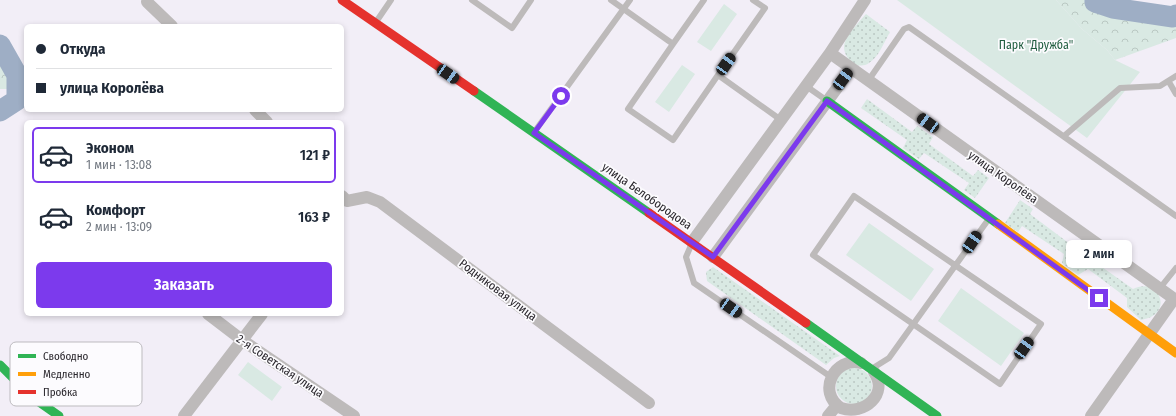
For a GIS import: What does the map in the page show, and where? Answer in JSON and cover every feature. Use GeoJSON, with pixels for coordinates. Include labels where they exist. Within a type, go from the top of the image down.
{"type":"FeatureCollection","features":[{"type":"Feature","properties":{"kind":"street","name":"улица Белобородова"},"geometry":{"type":"LineString","coordinates":[[342,0],[374,24],[692,242],[937,416]]}},
{"type":"Feature","properties":{"kind":"street"},"geometry":{"type":"LineString","coordinates":[[692,242],[830,54],[865,0]]}},
{"type":"Feature","properties":{"kind":"street"},"geometry":{"type":"LineString","coordinates":[[147,2],[170,24]]}},
{"type":"Feature","properties":{"kind":"street","name":"улица Королёва"},"geometry":{"type":"LineString","coordinates":[[830,54],[1175,299]]}},
{"type":"Feature","properties":{"kind":"street"},"geometry":{"type":"LineString","coordinates":[[713,257],[851,69]]}},
{"type":"Feature","properties":{"kind":"street"},"geometry":{"type":"LineString","coordinates":[[827,101],[988,219],[1176,353]]}},
{"type":"Feature","properties":{"kind":"street"},"geometry":{"type":"LineString","coordinates":[[257,112],[265,120]]}},
{"type":"Feature","properties":{"kind":"street","name":"Родниковая улица"},"geometry":{"type":"LineString","coordinates":[[344,201],[367,197],[380,202],[649,403]]}},
{"type":"Feature","properties":{"kind":"street"},"geometry":{"type":"LineString","coordinates":[[1091,416],[1175,299]]}},
{"type":"Feature","properties":{"kind":"street","name":"2-я Советская улица"},"geometry":{"type":"LineString","coordinates":[[211,316],[242,340],[354,416]]}},
{"type":"Feature","properties":{"kind":"street"},"geometry":{"type":"LineString","coordinates":[[184,416],[260,316]]}},
{"type":"Feature","properties":{"kind":"street"},"geometry":{"type":"LineString","coordinates":[[849,362],[869,367],[879,383],[878,392],[869,406],[853,411],[844,409],[837,405],[832,398],[829,389],[831,377],[842,365],[849,362]]}},
{"type":"Feature","properties":{"kind":"street"},"geometry":{"type":"LineString","coordinates":[[0,365],[10,375]]}},
{"type":"Feature","properties":{"kind":"street"},"geometry":{"type":"LineString","coordinates":[[828,416],[837,405]]}},
{"type":"Feature","properties":{"kind":"street"},"geometry":{"type":"LineString","coordinates":[[45,406],[59,416]]}},
{"type":"Feature","properties":{"kind":"lane"},"geometry":{"type":"LineString","coordinates":[[374,24],[391,0]]}},
{"type":"Feature","properties":{"kind":"lane"},"geometry":{"type":"LineString","coordinates":[[472,0],[512,28],[531,0]]}},
{"type":"Feature","properties":{"kind":"lane"},"geometry":{"type":"LineString","coordinates":[[611,0],[673,44]]}},
{"type":"Feature","properties":{"kind":"lane"},"geometry":{"type":"LineString","coordinates":[[534,133],[630,0]]}},
{"type":"Feature","properties":{"kind":"lane"},"geometry":{"type":"LineString","coordinates":[[704,0],[628,109],[673,140],[765,8],[753,0]]}},
{"type":"Feature","properties":{"kind":"lane"},"geometry":{"type":"LineString","coordinates":[[868,81],[904,29],[909,27],[1176,216]]}},
{"type":"Feature","properties":{"kind":"lane"},"geometry":{"type":"LineString","coordinates":[[718,75],[781,120]]}},
{"type":"Feature","properties":{"kind":"lane"},"geometry":{"type":"LineString","coordinates":[[1064,136],[1120,88],[1160,86],[1169,82],[1176,76]]}},
{"type":"Feature","properties":{"kind":"lane"},"geometry":{"type":"LineString","coordinates":[[1169,82],[1176,94]]}},
{"type":"Feature","properties":{"kind":"lane"},"geometry":{"type":"LineString","coordinates":[[806,86],[827,101]]}},
{"type":"Feature","properties":{"kind":"lane"},"geometry":{"type":"LineString","coordinates":[[854,196],[1041,324],[1000,384],[913,324],[813,256],[854,196]]}},
{"type":"Feature","properties":{"kind":"lane"},"geometry":{"type":"LineString","coordinates":[[869,367],[889,358],[956,266],[988,219]]}},
{"type":"Feature","properties":{"kind":"lane"},"geometry":{"type":"LineString","coordinates":[[692,242],[686,257],[694,283],[831,377]]}},
{"type":"Feature","properties":{"kind":"lane"},"geometry":{"type":"LineString","coordinates":[[1160,288],[1176,268]]}},
{"type":"Feature","properties":{"kind":"green space","name":"Парк \"Дружба\""},"geometry":{"type":"Polygon","coordinates":[[[897,0],[1056,0],[1082,29],[1107,50],[1115,60],[1140,72],[1087,138],[897,0]]]}},
{"type":"Feature","properties":{"kind":"green space"},"geometry":{"type":"Polygon","coordinates":[[[1056,0],[1093,0],[1103,7],[1123,13],[1165,8],[1176,9],[1176,38],[1115,60],[1107,50],[1082,29],[1056,0]]]}},
{"type":"Feature","properties":{"kind":"green space"},"geometry":{"type":"Polygon","coordinates":[[[724,4],[737,14],[711,51],[697,42],[724,4]]]}},
{"type":"Feature","properties":{"kind":"green space"},"geometry":{"type":"Polygon","coordinates":[[[866,14],[890,32],[876,57],[869,63],[859,65],[850,61],[844,47],[845,42],[854,27],[866,14]]]}},
{"type":"Feature","properties":{"kind":"green space"},"geometry":{"type":"Polygon","coordinates":[[[0,36],[7,48],[17,75],[7,89],[0,89],[0,36]]]}},
{"type":"Feature","properties":{"kind":"green space"},"geometry":{"type":"Polygon","coordinates":[[[682,65],[695,74],[669,112],[655,102],[682,65]]]}},
{"type":"Feature","properties":{"kind":"green space"},"geometry":{"type":"Polygon","coordinates":[[[867,99],[912,132],[917,126],[933,137],[929,144],[973,176],[978,170],[989,178],[975,198],[964,190],[969,183],[924,153],[919,159],[903,148],[907,140],[861,108],[867,99]]]}},
{"type":"Feature","properties":{"kind":"green space"},"geometry":{"type":"Polygon","coordinates":[[[1020,200],[1033,209],[1030,214],[1070,244],[1078,240],[1095,252],[1092,260],[1133,289],[1142,286],[1150,288],[1156,292],[1160,298],[1161,305],[1158,311],[1152,317],[1141,320],[1127,307],[1127,298],[1088,269],[1078,275],[1062,263],[1064,254],[1022,226],[1018,232],[1005,223],[1020,200]]]}},
{"type":"Feature","properties":{"kind":"green space"},"geometry":{"type":"Polygon","coordinates":[[[869,223],[934,269],[911,301],[846,255],[869,223]]]}},
{"type":"Feature","properties":{"kind":"green space"},"geometry":{"type":"Polygon","coordinates":[[[713,267],[840,356],[834,358],[826,365],[707,281],[706,272],[713,267]]]}},
{"type":"Feature","properties":{"kind":"green space"},"geometry":{"type":"Polygon","coordinates":[[[961,288],[1024,333],[1001,366],[938,321],[961,288]]]}},
{"type":"Feature","properties":{"kind":"green space"},"geometry":{"type":"Polygon","coordinates":[[[248,362],[282,387],[272,401],[238,375],[248,362]]]}},
{"type":"Feature","properties":{"kind":"green space"},"geometry":{"type":"Polygon","coordinates":[[[854,368],[864,371],[869,376],[872,386],[869,396],[864,401],[854,404],[844,401],[839,396],[836,386],[839,376],[844,371],[854,368]]]}},
{"type":"Feature","properties":{"kind":"waterway"},"geometry":{"type":"LineString","coordinates":[[1095,0],[1095,2],[1113,8],[1173,17],[1176,15]]}},
{"type":"Feature","properties":{"kind":"waterway"},"geometry":{"type":"LineString","coordinates":[[0,45],[17,75],[17,100],[0,111]]}},
{"type":"Feature","properties":{"kind":"traffic: fast"},"geometry":{"type":"LineString","coordinates":[[474,91],[649,213]]}},
{"type":"Feature","properties":{"kind":"traffic: fast"},"geometry":{"type":"LineString","coordinates":[[827,101],[998,224]]}},
{"type":"Feature","properties":{"kind":"traffic: fast"},"geometry":{"type":"LineString","coordinates":[[806,323],[937,416]]}},
{"type":"Feature","properties":{"kind":"traffic: fast"},"geometry":{"type":"LineString","coordinates":[[0,365],[10,375]]}},
{"type":"Feature","properties":{"kind":"traffic: fast"},"geometry":{"type":"LineString","coordinates":[[45,406],[59,416]]}},
{"type":"Feature","properties":{"kind":"traffic: slow"},"geometry":{"type":"LineString","coordinates":[[998,224],[1176,353]]}},
{"type":"Feature","properties":{"kind":"traffic: jam"},"geometry":{"type":"LineString","coordinates":[[342,0],[474,91]]}},
{"type":"Feature","properties":{"kind":"traffic: jam"},"geometry":{"type":"LineString","coordinates":[[649,213],[806,323]]}},
{"type":"Feature","properties":{"kind":"route"},"geometry":{"type":"LineString","coordinates":[[561,96],[534,133],[713,257],[827,101],[1099,298]]}}]}
